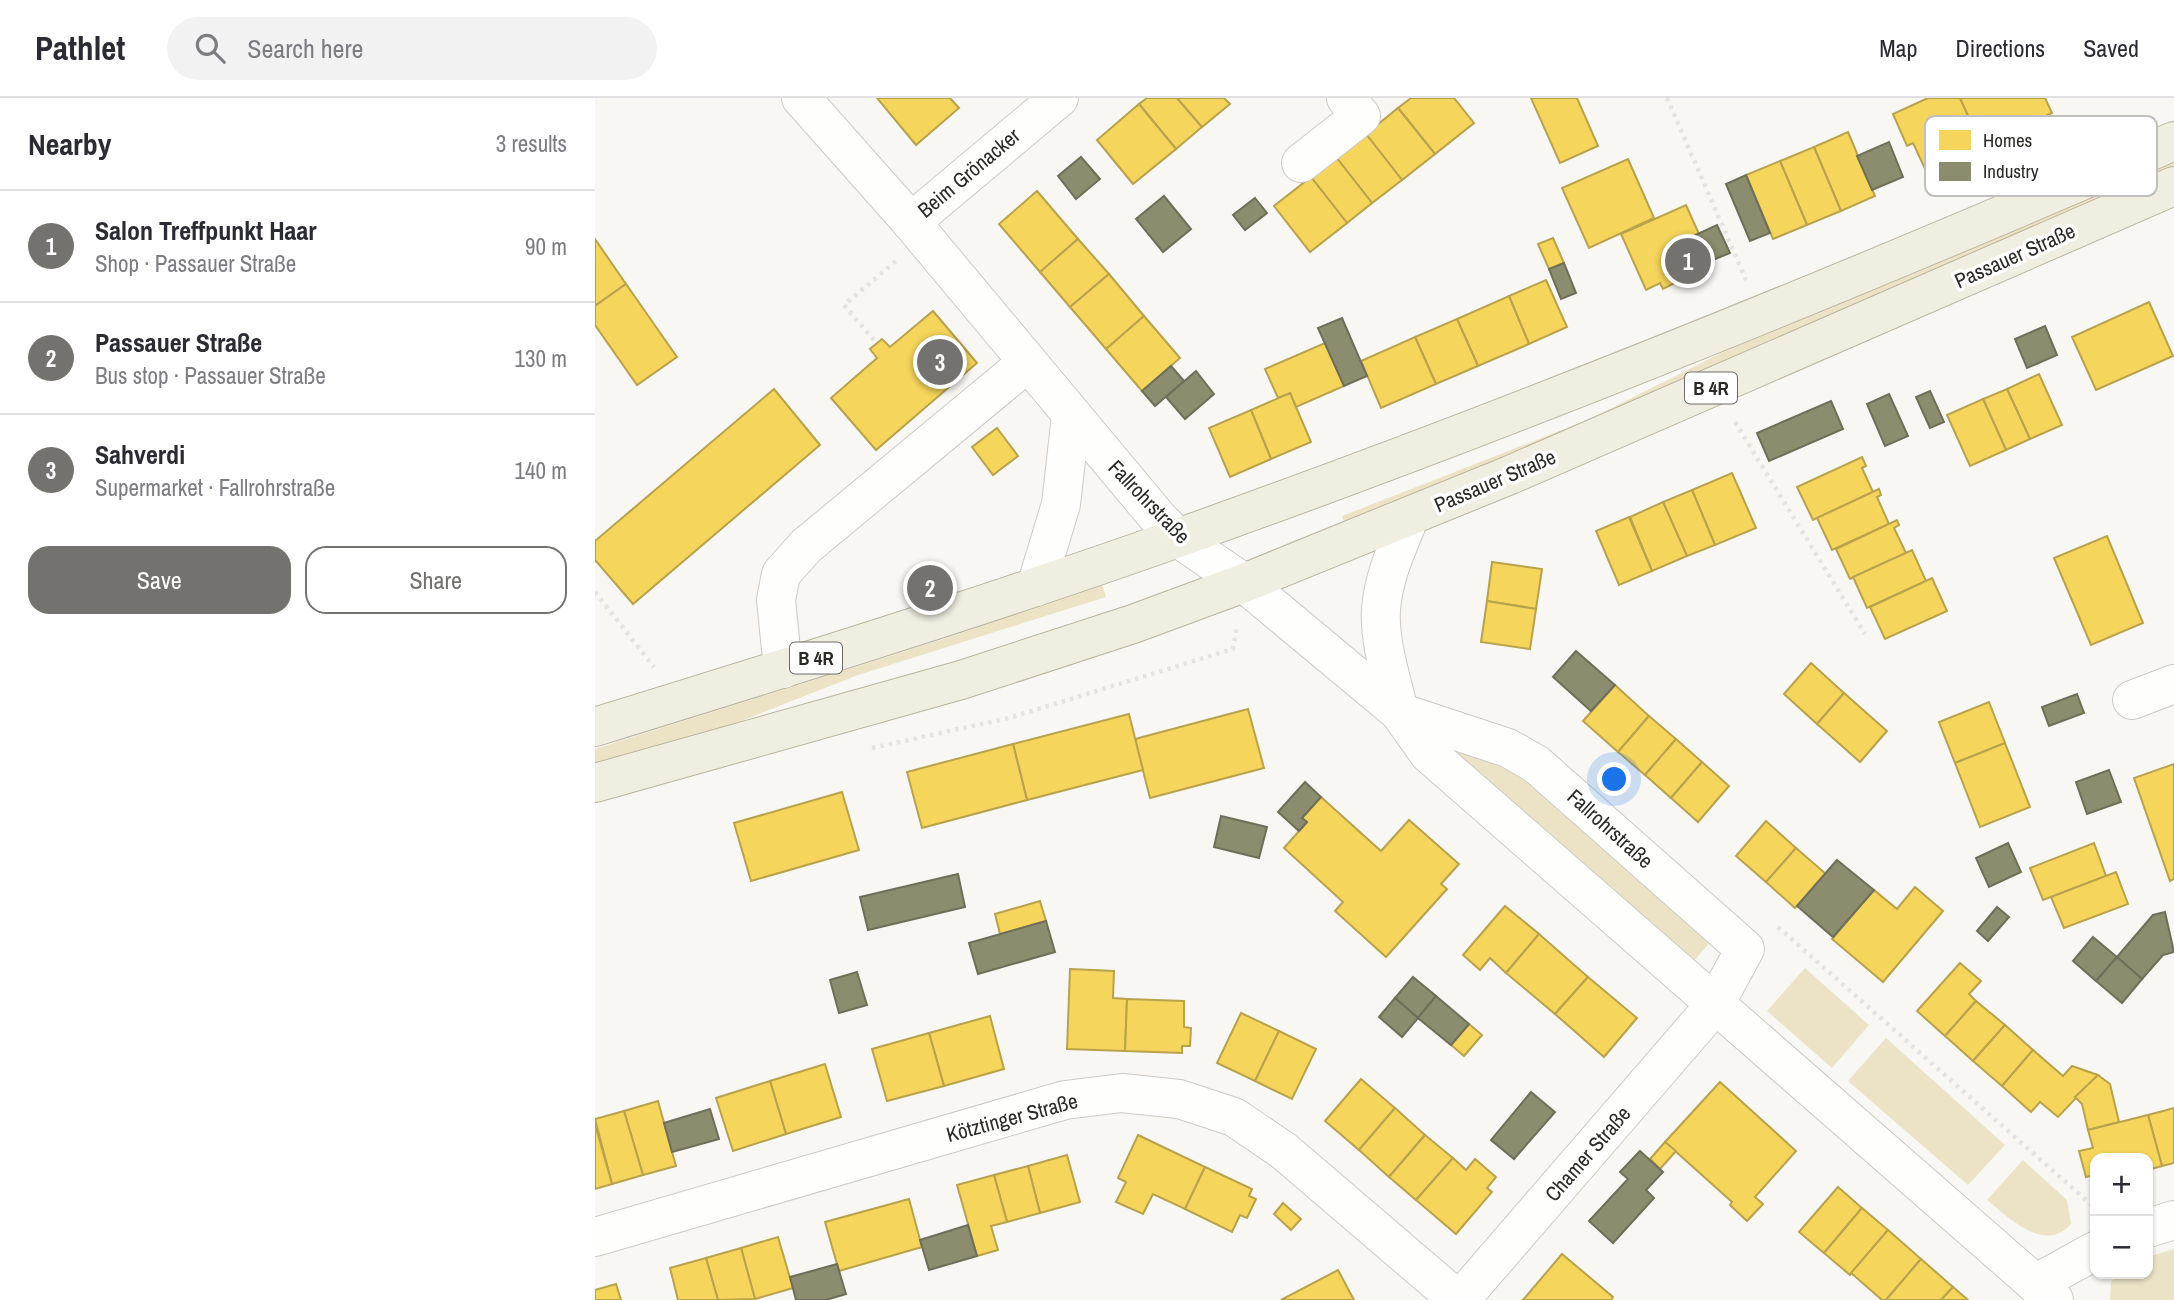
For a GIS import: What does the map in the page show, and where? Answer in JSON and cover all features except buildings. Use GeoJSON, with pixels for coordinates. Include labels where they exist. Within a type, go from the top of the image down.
{"type":"FeatureCollection","features":[{"type":"Feature","properties":{"kind":"main road","name":"Passauer Straße"},"geometry":{"type":"LineString","coordinates":[[2157,148],[2174,141]]}},
{"type":"Feature","properties":{"kind":"main road","name":"Passauer Straße"},"geometry":{"type":"LineString","coordinates":[[2157,193],[2174,186]]}},
{"type":"Feature","properties":{"kind":"main road","name":"Passauer Straße"},"geometry":{"type":"LineString","coordinates":[[595,727],[1036,587],[1361,471],[1760,317],[2045,196]]}},
{"type":"Feature","properties":{"kind":"main road","name":"Passauer Straße"},"geometry":{"type":"LineString","coordinates":[[595,783],[961,680],[1133,624],[1244,583],[1410,516],[2151,196]]}},
{"type":"Feature","properties":{"kind":"street","name":"Fallrohrstraße"},"geometry":{"type":"LineString","coordinates":[[801,98],[918,230],[1027,363],[1178,538],[1244,583],[1399,712],[1429,754],[1714,1006],[2045,1292]]}},
{"type":"Feature","properties":{"kind":"street","name":"Beim Grönacker"},"geometry":{"type":"LineString","coordinates":[[918,230],[1059,98]]}},
{"type":"Feature","properties":{"kind":"street"},"geometry":{"type":"LineString","coordinates":[[1301,163],[1361,116],[1346,98]]}},
{"type":"Feature","properties":{"kind":"street"},"geometry":{"type":"LineString","coordinates":[[783,669],[776,600],[781,574],[806,546],[1027,363]]}},
{"type":"Feature","properties":{"kind":"street"},"geometry":{"type":"LineString","coordinates":[[1036,587],[1061,504],[1071,415]]}},
{"type":"Feature","properties":{"kind":"street","name":"Fallrohrstraße"},"geometry":{"type":"LineString","coordinates":[[1399,712],[1384,643],[1381,611],[1386,582],[1410,516]]}},
{"type":"Feature","properties":{"kind":"street"},"geometry":{"type":"LineString","coordinates":[[2132,700],[2174,684]]}},
{"type":"Feature","properties":{"kind":"street","name":"Fallrohrstraße"},"geometry":{"type":"LineString","coordinates":[[1399,712],[1508,748],[1536,764],[1745,949]]}},
{"type":"Feature","properties":{"kind":"street"},"geometry":{"type":"LineString","coordinates":[[1714,1006],[1745,949]]}},
{"type":"Feature","properties":{"kind":"street","name":"Chamer Straße"},"geometry":{"type":"LineString","coordinates":[[1459,1300],[1714,1006]]}},
{"type":"Feature","properties":{"kind":"street","name":"Kötztinger Straße"},"geometry":{"type":"LineString","coordinates":[[595,1237],[1065,1100],[1122,1093],[1179,1099],[1234,1116],[1284,1151],[1459,1300]]}},
{"type":"Feature","properties":{"kind":"street"},"geometry":{"type":"LineString","coordinates":[[2153,1226],[2174,1220]]}},
{"type":"Feature","properties":{"kind":"street"},"geometry":{"type":"LineString","coordinates":[[2045,1292],[2090,1255]]}},
{"type":"Feature","properties":{"kind":"path"},"geometry":{"type":"LineString","coordinates":[[1667,98],[1760,317]]}},
{"type":"Feature","properties":{"kind":"path"},"geometry":{"type":"LineString","coordinates":[[874,340],[844,305],[918,230]]}},
{"type":"Feature","properties":{"kind":"path"},"geometry":{"type":"LineString","coordinates":[[1735,422],[1864,634]]}},
{"type":"Feature","properties":{"kind":"path"},"geometry":{"type":"LineString","coordinates":[[595,592],[655,667]]}},
{"type":"Feature","properties":{"kind":"path"},"geometry":{"type":"LineString","coordinates":[[868,748],[1010,718],[1233,649]]}},
{"type":"Feature","properties":{"kind":"path"},"geometry":{"type":"LineString","coordinates":[[1745,949],[1772,922],[2090,1204]]}},
{"type":"Feature","properties":{"kind":"shaded area"},"geometry":{"type":"Polygon","coordinates":[[[2174,161],[2174,172],[2157,179],[2157,168],[2174,161]]]}},
{"type":"Feature","properties":{"kind":"shaded area"},"geometry":{"type":"Polygon","coordinates":[[[2093,196],[2118,196],[1346,527],[1342,516],[1590,419],[1731,348],[1923,270],[2093,196]]]}},
{"type":"Feature","properties":{"kind":"shaded area"},"geometry":{"type":"Polygon","coordinates":[[[1102,584],[1106,597],[858,675],[731,725],[595,763],[595,749],[947,638],[1102,584]]]}},
{"type":"Feature","properties":{"kind":"shaded area"},"geometry":{"type":"Polygon","coordinates":[[[1456,746],[1523,777],[1712,940],[1692,963],[1452,751],[1456,746]]]}},
{"type":"Feature","properties":{"kind":"shaded area"},"geometry":{"type":"Polygon","coordinates":[[[1805,968],[1869,1025],[1832,1068],[1767,1011],[1805,968]]]}},
{"type":"Feature","properties":{"kind":"shaded area"},"geometry":{"type":"Polygon","coordinates":[[[1886,1038],[2005,1145],[1968,1185],[1848,1081],[1886,1038]]]}},
{"type":"Feature","properties":{"kind":"shaded area"},"geometry":{"type":"Polygon","coordinates":[[[2023,1160],[2067,1200],[2071,1224],[2061,1232],[2050,1235],[2027,1230],[1987,1200],[2023,1160]]]}},
{"type":"Feature","properties":{"kind":"shaded area"},"geometry":{"type":"Polygon","coordinates":[[[2174,1249],[2174,1300],[2110,1300],[2114,1279],[2153,1279],[2153,1255],[2174,1249]]]}},
{"type":"Feature","properties":{"kind":"place","name":"Salon Treffpunkt Haar"},"geometry":{"type":"Point","coordinates":[1688,261]}},
{"type":"Feature","properties":{"kind":"place","name":"Sahverdi"},"geometry":{"type":"Point","coordinates":[940,362]}},
{"type":"Feature","properties":{"kind":"place","name":"Passauer Straße"},"geometry":{"type":"Point","coordinates":[930,588]}}]}
